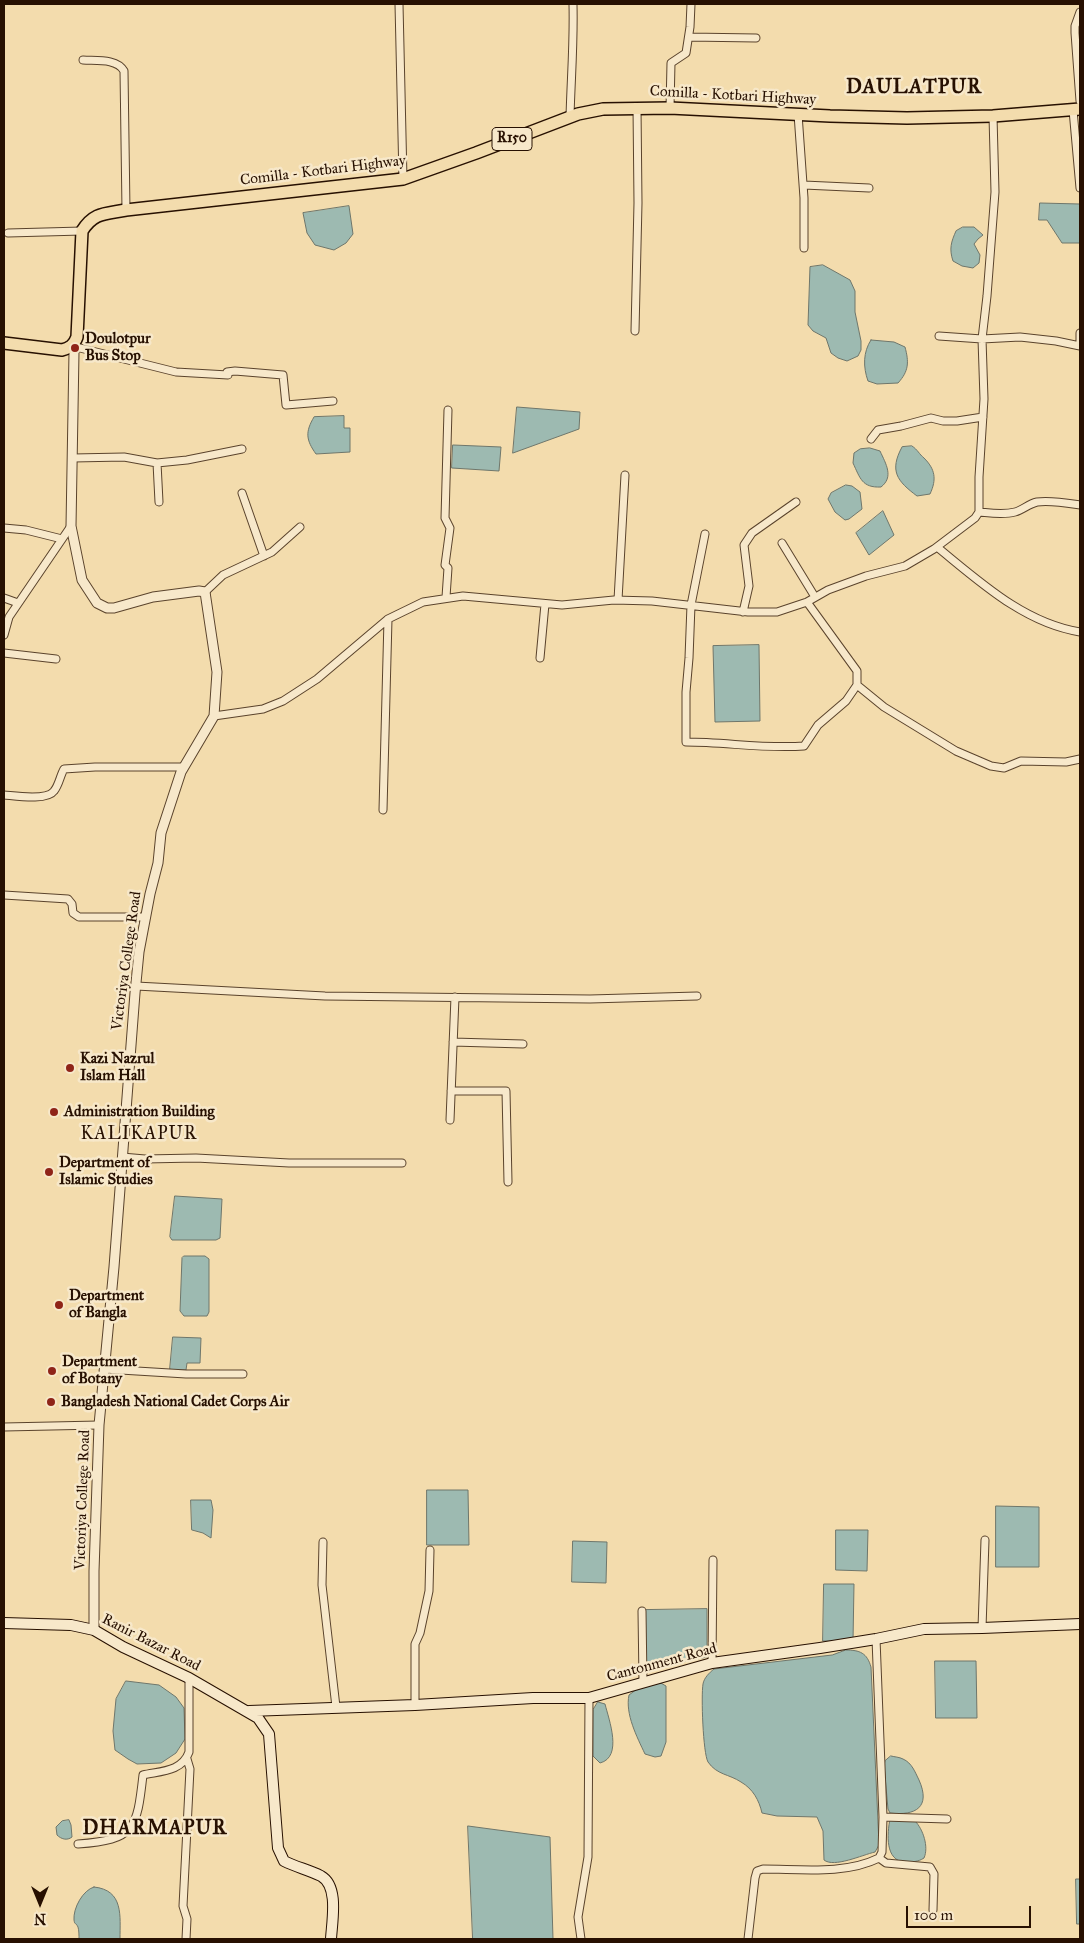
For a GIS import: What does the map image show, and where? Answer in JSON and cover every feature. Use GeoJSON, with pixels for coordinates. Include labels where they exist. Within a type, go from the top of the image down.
{"type":"FeatureCollection","features":[{"type":"Feature","properties":{"kind":"main road","name":"Comilla - Kotbari Highway"},"geometry":{"type":"LineString","coordinates":[[82,231],[89,221],[97,216],[126,210],[403,179],[570,117],[603,109],[636,107],[670,108],[907,118],[993,116],[1078,107]]}},
{"type":"Feature","properties":{"kind":"main road"},"geometry":{"type":"LineString","coordinates":[[4,343],[62,350],[72,346],[77,338],[82,231]]}},
{"type":"Feature","properties":{"kind":"main road","name":"Ranir Bazar Road"},"geometry":{"type":"LineString","coordinates":[[4,1622],[72,1625],[94,1630],[123,1648],[189,1678],[249,1711]]}},
{"type":"Feature","properties":{"kind":"main road","name":"Cantonment Road"},"geometry":{"type":"LineString","coordinates":[[249,1711],[415,1705],[533,1698],[589,1698],[712,1662],[876,1639],[924,1629],[1080,1624]]}},
{"type":"Feature","properties":{"kind":"main road"},"geometry":{"type":"LineString","coordinates":[[249,1711],[258,1718],[269,1734],[280,1855],[284,1861],[320,1876],[330,1885],[332,1893],[331,1939]]}},
{"type":"Feature","properties":{"kind":"street"},"geometry":{"type":"LineString","coordinates":[[399,4],[403,179]]}},
{"type":"Feature","properties":{"kind":"street"},"geometry":{"type":"LineString","coordinates":[[670,108],[671,63],[686,53],[691,4]]}},
{"type":"Feature","properties":{"kind":"street"},"geometry":{"type":"LineString","coordinates":[[570,117],[571,62],[574,38],[573,5]]}},
{"type":"Feature","properties":{"kind":"street"},"geometry":{"type":"LineString","coordinates":[[1080,12],[1075,26],[1080,188]]}},
{"type":"Feature","properties":{"kind":"street"},"geometry":{"type":"LineString","coordinates":[[689,37],[756,38]]}},
{"type":"Feature","properties":{"kind":"street"},"geometry":{"type":"LineString","coordinates":[[83,60],[104,61],[117,64],[123,68],[126,210]]}},
{"type":"Feature","properties":{"kind":"street"},"geometry":{"type":"LineString","coordinates":[[635,331],[638,203],[636,107]]}},
{"type":"Feature","properties":{"kind":"street"},"geometry":{"type":"LineString","coordinates":[[798,114],[804,186],[804,248]]}},
{"type":"Feature","properties":{"kind":"street"},"geometry":{"type":"LineString","coordinates":[[214,716],[263,709],[283,701],[317,679],[388,619],[423,602],[462,596],[562,605],[618,600],[652,601],[743,612],[778,612],[866,576],[905,566],[937,547],[975,518],[979,512],[983,417],[982,339],[995,192],[993,116]]}},
{"type":"Feature","properties":{"kind":"street"},"geometry":{"type":"LineString","coordinates":[[804,186],[869,188]]}},
{"type":"Feature","properties":{"kind":"street"},"geometry":{"type":"LineString","coordinates":[[8,233],[82,231]]}},
{"type":"Feature","properties":{"kind":"street"},"geometry":{"type":"LineString","coordinates":[[939,336],[982,339],[1020,337],[1080,346],[1080,333]]}},
{"type":"Feature","properties":{"kind":"street"},"geometry":{"type":"LineString","coordinates":[[72,346],[176,372],[228,376],[227,372],[235,371],[283,375],[286,405],[333,402]]}},
{"type":"Feature","properties":{"kind":"street"},"geometry":{"type":"LineString","coordinates":[[72,346],[74,352],[71,526],[82,580],[97,603],[101,606],[114,608],[153,597],[199,591],[205,592],[223,575],[272,552],[300,526]]}},
{"type":"Feature","properties":{"kind":"street"},"geometry":{"type":"LineString","coordinates":[[446,597],[448,568],[445,565],[450,528],[445,518],[448,410]]}},
{"type":"Feature","properties":{"kind":"street"},"geometry":{"type":"LineString","coordinates":[[871,439],[878,430],[931,418],[944,421],[983,417]]}},
{"type":"Feature","properties":{"kind":"street"},"geometry":{"type":"LineString","coordinates":[[73,458],[124,457],[157,463],[187,460],[242,449]]}},
{"type":"Feature","properties":{"kind":"street"},"geometry":{"type":"LineString","coordinates":[[157,463],[159,502]]}},
{"type":"Feature","properties":{"kind":"street"},"geometry":{"type":"LineString","coordinates":[[618,600],[625,475]]}},
{"type":"Feature","properties":{"kind":"street"},"geometry":{"type":"LineString","coordinates":[[242,492],[264,556]]}},
{"type":"Feature","properties":{"kind":"street"},"geometry":{"type":"LineString","coordinates":[[743,612],[749,586],[744,545],[752,533],[796,502]]}},
{"type":"Feature","properties":{"kind":"street"},"geometry":{"type":"LineString","coordinates":[[979,512],[996,514],[1016,512],[1038,502],[1080,505]]}},
{"type":"Feature","properties":{"kind":"street"},"geometry":{"type":"LineString","coordinates":[[4,634],[9,617],[71,526]]}},
{"type":"Feature","properties":{"kind":"street"},"geometry":{"type":"LineString","coordinates":[[4,528],[26,530],[62,539]]}},
{"type":"Feature","properties":{"kind":"street"},"geometry":{"type":"LineString","coordinates":[[705,534],[691,605],[690,658],[686,692],[686,742],[706,742],[751,747],[804,746],[818,725],[846,701],[857,685],[857,671],[806,602]]}},
{"type":"Feature","properties":{"kind":"street"},"geometry":{"type":"LineString","coordinates":[[782,543],[815,597]]}},
{"type":"Feature","properties":{"kind":"street"},"geometry":{"type":"LineString","coordinates":[[937,547],[987,588],[1032,618],[1080,632]]}},
{"type":"Feature","properties":{"kind":"street","name":"Victoriya College Road"},"geometry":{"type":"LineString","coordinates":[[94,1630],[99,1425],[129,1051],[146,917],[158,863],[161,833],[183,767],[214,716],[217,672],[205,592]]}},
{"type":"Feature","properties":{"kind":"street"},"geometry":{"type":"LineString","coordinates":[[4,598],[18,603]]}},
{"type":"Feature","properties":{"kind":"street"},"geometry":{"type":"LineString","coordinates":[[540,658],[545,604]]}},
{"type":"Feature","properties":{"kind":"street"},"geometry":{"type":"LineString","coordinates":[[383,810],[388,619]]}},
{"type":"Feature","properties":{"kind":"street"},"geometry":{"type":"LineString","coordinates":[[4,653],[56,659]]}},
{"type":"Feature","properties":{"kind":"street"},"geometry":{"type":"LineString","coordinates":[[857,685],[884,707],[956,751],[991,766],[1004,768],[1021,761],[1066,762],[1080,759]]}},
{"type":"Feature","properties":{"kind":"street"},"geometry":{"type":"LineString","coordinates":[[4,795],[50,796],[57,788],[64,769],[183,767]]}},
{"type":"Feature","properties":{"kind":"street"},"geometry":{"type":"LineString","coordinates":[[4,894],[68,898],[72,904],[73,913],[79,916],[146,917]]}},
{"type":"Feature","properties":{"kind":"street"},"geometry":{"type":"LineString","coordinates":[[136,986],[325,996],[590,999],[697,996]]}},
{"type":"Feature","properties":{"kind":"street"},"geometry":{"type":"LineString","coordinates":[[450,1120],[455,997]]}},
{"type":"Feature","properties":{"kind":"street"},"geometry":{"type":"LineString","coordinates":[[454,1042],[523,1044]]}},
{"type":"Feature","properties":{"kind":"street"},"geometry":{"type":"LineString","coordinates":[[451,1092],[506,1091],[508,1182]]}},
{"type":"Feature","properties":{"kind":"street"},"geometry":{"type":"LineString","coordinates":[[122,1157],[145,1159],[196,1158],[289,1164],[402,1164]]}},
{"type":"Feature","properties":{"kind":"street"},"geometry":{"type":"LineString","coordinates":[[104,1369],[186,1374],[243,1374]]}},
{"type":"Feature","properties":{"kind":"street"},"geometry":{"type":"LineString","coordinates":[[4,1427],[99,1425]]}},
{"type":"Feature","properties":{"kind":"street"},"geometry":{"type":"LineString","coordinates":[[982,1628],[985,1540]]}},
{"type":"Feature","properties":{"kind":"street"},"geometry":{"type":"LineString","coordinates":[[323,1542],[322,1585],[336,1707]]}},
{"type":"Feature","properties":{"kind":"street"},"geometry":{"type":"LineString","coordinates":[[415,1705],[415,1644],[420,1633],[429,1591],[430,1550]]}},
{"type":"Feature","properties":{"kind":"street"},"geometry":{"type":"LineString","coordinates":[[712,1662],[713,1560]]}},
{"type":"Feature","properties":{"kind":"street"},"geometry":{"type":"LineString","coordinates":[[642,1611],[642,1682]]}},
{"type":"Feature","properties":{"kind":"street"},"geometry":{"type":"LineString","coordinates":[[748,1939],[757,1872],[763,1868],[817,1870],[855,1867],[879,1858],[882,1852],[883,1817],[876,1639]]}},
{"type":"Feature","properties":{"kind":"street"},"geometry":{"type":"LineString","coordinates":[[186,1939],[187,1919],[183,1906],[190,1769],[187,1759],[189,1752],[189,1678]]}},
{"type":"Feature","properties":{"kind":"street"},"geometry":{"type":"LineString","coordinates":[[581,1939],[578,1917],[588,1857],[589,1698]]}},
{"type":"Feature","properties":{"kind":"street"},"geometry":{"type":"LineString","coordinates":[[78,1844],[108,1841],[132,1828],[140,1805],[143,1775],[176,1768],[187,1759]]}},
{"type":"Feature","properties":{"kind":"street"},"geometry":{"type":"LineString","coordinates":[[883,1817],[946,1819]]}},
{"type":"Feature","properties":{"kind":"street"},"geometry":{"type":"LineString","coordinates":[[879,1858],[886,1863],[930,1867],[934,1874],[933,1910]]}},
{"type":"Feature","properties":{"kind":"water"},"geometry":{"type":"Polygon","coordinates":[[[1040,203],[1080,204],[1080,243],[1062,243],[1047,220],[1039,220],[1040,203]]]}},
{"type":"Feature","properties":{"kind":"water"},"geometry":{"type":"Polygon","coordinates":[[[349,206],[353,234],[346,243],[334,250],[315,245],[307,233],[303,213],[349,206]]]}},
{"type":"Feature","properties":{"kind":"water"},"geometry":{"type":"Polygon","coordinates":[[[963,227],[974,227],[983,235],[974,244],[980,255],[979,263],[973,268],[962,266],[953,261],[952,257],[951,246],[953,239],[956,231],[963,227]]]}},
{"type":"Feature","properties":{"kind":"water"},"geometry":{"type":"Polygon","coordinates":[[[823,265],[850,280],[855,291],[855,312],[861,350],[858,356],[847,361],[831,353],[826,338],[813,331],[808,325],[810,267],[823,265]]]}},
{"type":"Feature","properties":{"kind":"water"},"geometry":{"type":"Polygon","coordinates":[[[871,340],[894,342],[905,347],[907,366],[898,383],[877,384],[868,381],[865,360],[866,350],[871,340]]]}},
{"type":"Feature","properties":{"kind":"water"},"geometry":{"type":"Polygon","coordinates":[[[517,407],[580,412],[579,429],[513,453],[517,407]]]}},
{"type":"Feature","properties":{"kind":"water"},"geometry":{"type":"Polygon","coordinates":[[[344,416],[344,428],[350,428],[350,452],[316,454],[308,436],[309,427],[314,417],[344,416]]]}},
{"type":"Feature","properties":{"kind":"water"},"geometry":{"type":"Polygon","coordinates":[[[453,445],[501,447],[499,471],[452,468],[453,445]]]}},
{"type":"Feature","properties":{"kind":"water"},"geometry":{"type":"Polygon","coordinates":[[[912,446],[928,462],[933,470],[934,484],[930,494],[917,496],[904,485],[897,475],[896,463],[902,447],[912,446]]]}},
{"type":"Feature","properties":{"kind":"water"},"geometry":{"type":"Polygon","coordinates":[[[870,448],[880,451],[888,470],[887,479],[881,487],[870,486],[862,481],[853,463],[854,453],[860,449],[870,448]]]}},
{"type":"Feature","properties":{"kind":"water"},"geometry":{"type":"Polygon","coordinates":[[[846,485],[852,486],[860,492],[862,509],[845,520],[835,512],[828,499],[831,493],[846,485]]]}},
{"type":"Feature","properties":{"kind":"water"},"geometry":{"type":"Polygon","coordinates":[[[883,511],[894,535],[869,555],[856,533],[883,511]]]}},
{"type":"Feature","properties":{"kind":"water"},"geometry":{"type":"Polygon","coordinates":[[[759,645],[760,721],[715,722],[713,646],[759,645]]]}},
{"type":"Feature","properties":{"kind":"water"},"geometry":{"type":"Polygon","coordinates":[[[175,1196],[222,1199],[220,1238],[216,1240],[172,1240],[170,1237],[175,1196]]]}},
{"type":"Feature","properties":{"kind":"water"},"geometry":{"type":"Polygon","coordinates":[[[184,1256],[205,1256],[209,1259],[209,1312],[207,1316],[184,1316],[180,1311],[182,1258],[184,1256]]]}},
{"type":"Feature","properties":{"kind":"water"},"geometry":{"type":"Polygon","coordinates":[[[173,1337],[201,1338],[200,1363],[187,1363],[186,1370],[170,1369],[173,1337]]]}},
{"type":"Feature","properties":{"kind":"water"},"geometry":{"type":"Polygon","coordinates":[[[427,1490],[468,1490],[469,1545],[427,1545],[427,1490]]]}},
{"type":"Feature","properties":{"kind":"water"},"geometry":{"type":"Polygon","coordinates":[[[191,1500],[211,1500],[213,1510],[211,1538],[203,1533],[192,1530],[191,1500]]]}},
{"type":"Feature","properties":{"kind":"water"},"geometry":{"type":"Polygon","coordinates":[[[996,1506],[1039,1507],[1039,1567],[996,1567],[996,1506]]]}},
{"type":"Feature","properties":{"kind":"water"},"geometry":{"type":"Polygon","coordinates":[[[836,1530],[868,1530],[867,1571],[836,1570],[836,1530]]]}},
{"type":"Feature","properties":{"kind":"water"},"geometry":{"type":"Polygon","coordinates":[[[573,1541],[607,1542],[606,1583],[572,1582],[573,1541]]]}},
{"type":"Feature","properties":{"kind":"water"},"geometry":{"type":"Polygon","coordinates":[[[824,1584],[854,1584],[853,1641],[823,1641],[824,1584]]]}},
{"type":"Feature","properties":{"kind":"water"},"geometry":{"type":"Polygon","coordinates":[[[707,1609],[707,1657],[645,1670],[645,1610],[707,1609]]]}},
{"type":"Feature","properties":{"kind":"water"},"geometry":{"type":"Polygon","coordinates":[[[846,1650],[865,1655],[871,1667],[879,1845],[875,1852],[834,1863],[824,1860],[823,1831],[817,1817],[777,1816],[762,1813],[757,1799],[749,1788],[737,1779],[715,1769],[708,1762],[704,1737],[702,1690],[704,1680],[714,1669],[832,1655],[846,1650]]]}},
{"type":"Feature","properties":{"kind":"water"},"geometry":{"type":"Polygon","coordinates":[[[935,1661],[976,1661],[977,1718],[936,1718],[935,1661]]]}},
{"type":"Feature","properties":{"kind":"water"},"geometry":{"type":"Polygon","coordinates":[[[126,1681],[159,1685],[176,1697],[184,1708],[185,1739],[176,1753],[161,1763],[137,1764],[115,1750],[113,1731],[116,1699],[126,1681]]]}},
{"type":"Feature","properties":{"kind":"water"},"geometry":{"type":"Polygon","coordinates":[[[659,1682],[666,1686],[666,1742],[661,1756],[655,1757],[645,1754],[632,1725],[628,1702],[629,1695],[637,1689],[659,1682]]]}},
{"type":"Feature","properties":{"kind":"water"},"geometry":{"type":"Polygon","coordinates":[[[598,1702],[605,1704],[613,1737],[611,1754],[600,1763],[593,1756],[593,1710],[598,1702]]]}},
{"type":"Feature","properties":{"kind":"water"},"geometry":{"type":"Polygon","coordinates":[[[891,1756],[902,1758],[909,1763],[919,1780],[923,1797],[919,1808],[914,1811],[899,1814],[890,1813],[888,1809],[884,1765],[885,1761],[891,1756]]]}},
{"type":"Feature","properties":{"kind":"water"},"geometry":{"type":"Polygon","coordinates":[[[890,1819],[915,1821],[924,1838],[926,1849],[924,1858],[913,1862],[905,1862],[894,1857],[888,1839],[890,1819]]]}},
{"type":"Feature","properties":{"kind":"water"},"geometry":{"type":"Polygon","coordinates":[[[69,1820],[72,1837],[68,1839],[62,1838],[57,1835],[56,1827],[62,1821],[69,1820]]]}},
{"type":"Feature","properties":{"kind":"water"},"geometry":{"type":"Polygon","coordinates":[[[468,1826],[550,1837],[553,1939],[473,1939],[468,1826]]]}},
{"type":"Feature","properties":{"kind":"water"},"geometry":{"type":"Polygon","coordinates":[[[1076,1879],[1080,1879],[1080,1924],[1077,1924],[1076,1879]]]}},
{"type":"Feature","properties":{"kind":"water"},"geometry":{"type":"Polygon","coordinates":[[[94,1887],[111,1893],[115,1899],[120,1913],[120,1939],[79,1939],[78,1928],[74,1920],[75,1910],[86,1892],[94,1887]]]}},
{"type":"Feature","properties":{"kind":"place","name":"Doulotpur Bus Stop"},"geometry":{"type":"Point","coordinates":[75,348]}},
{"type":"Feature","properties":{"kind":"place","name":"Kazi Nazrul Islam Hall"},"geometry":{"type":"Point","coordinates":[70,1068]}},
{"type":"Feature","properties":{"kind":"place","name":"Administration Building"},"geometry":{"type":"Point","coordinates":[54,1112]}},
{"type":"Feature","properties":{"kind":"place","name":"Department of Islamic Studies"},"geometry":{"type":"Point","coordinates":[49,1172]}},
{"type":"Feature","properties":{"kind":"place","name":"Department of Bangla"},"geometry":{"type":"Point","coordinates":[59,1305]}},
{"type":"Feature","properties":{"kind":"place","name":"Department of Botany"},"geometry":{"type":"Point","coordinates":[52,1371]}},
{"type":"Feature","properties":{"kind":"place","name":"Bangladesh National Cadet Corps Air"},"geometry":{"type":"Point","coordinates":[51,1402]}},
{"type":"Feature","properties":{"kind":"district","name":"DAULATPUR"},"geometry":{"type":"Point","coordinates":[914,88]}},
{"type":"Feature","properties":{"kind":"district","name":"KALIKAPUR"},"geometry":{"type":"Point","coordinates":[139,1135]}},
{"type":"Feature","properties":{"kind":"district","name":"DHARMAPUR"},"geometry":{"type":"Point","coordinates":[155,1829]}}]}
